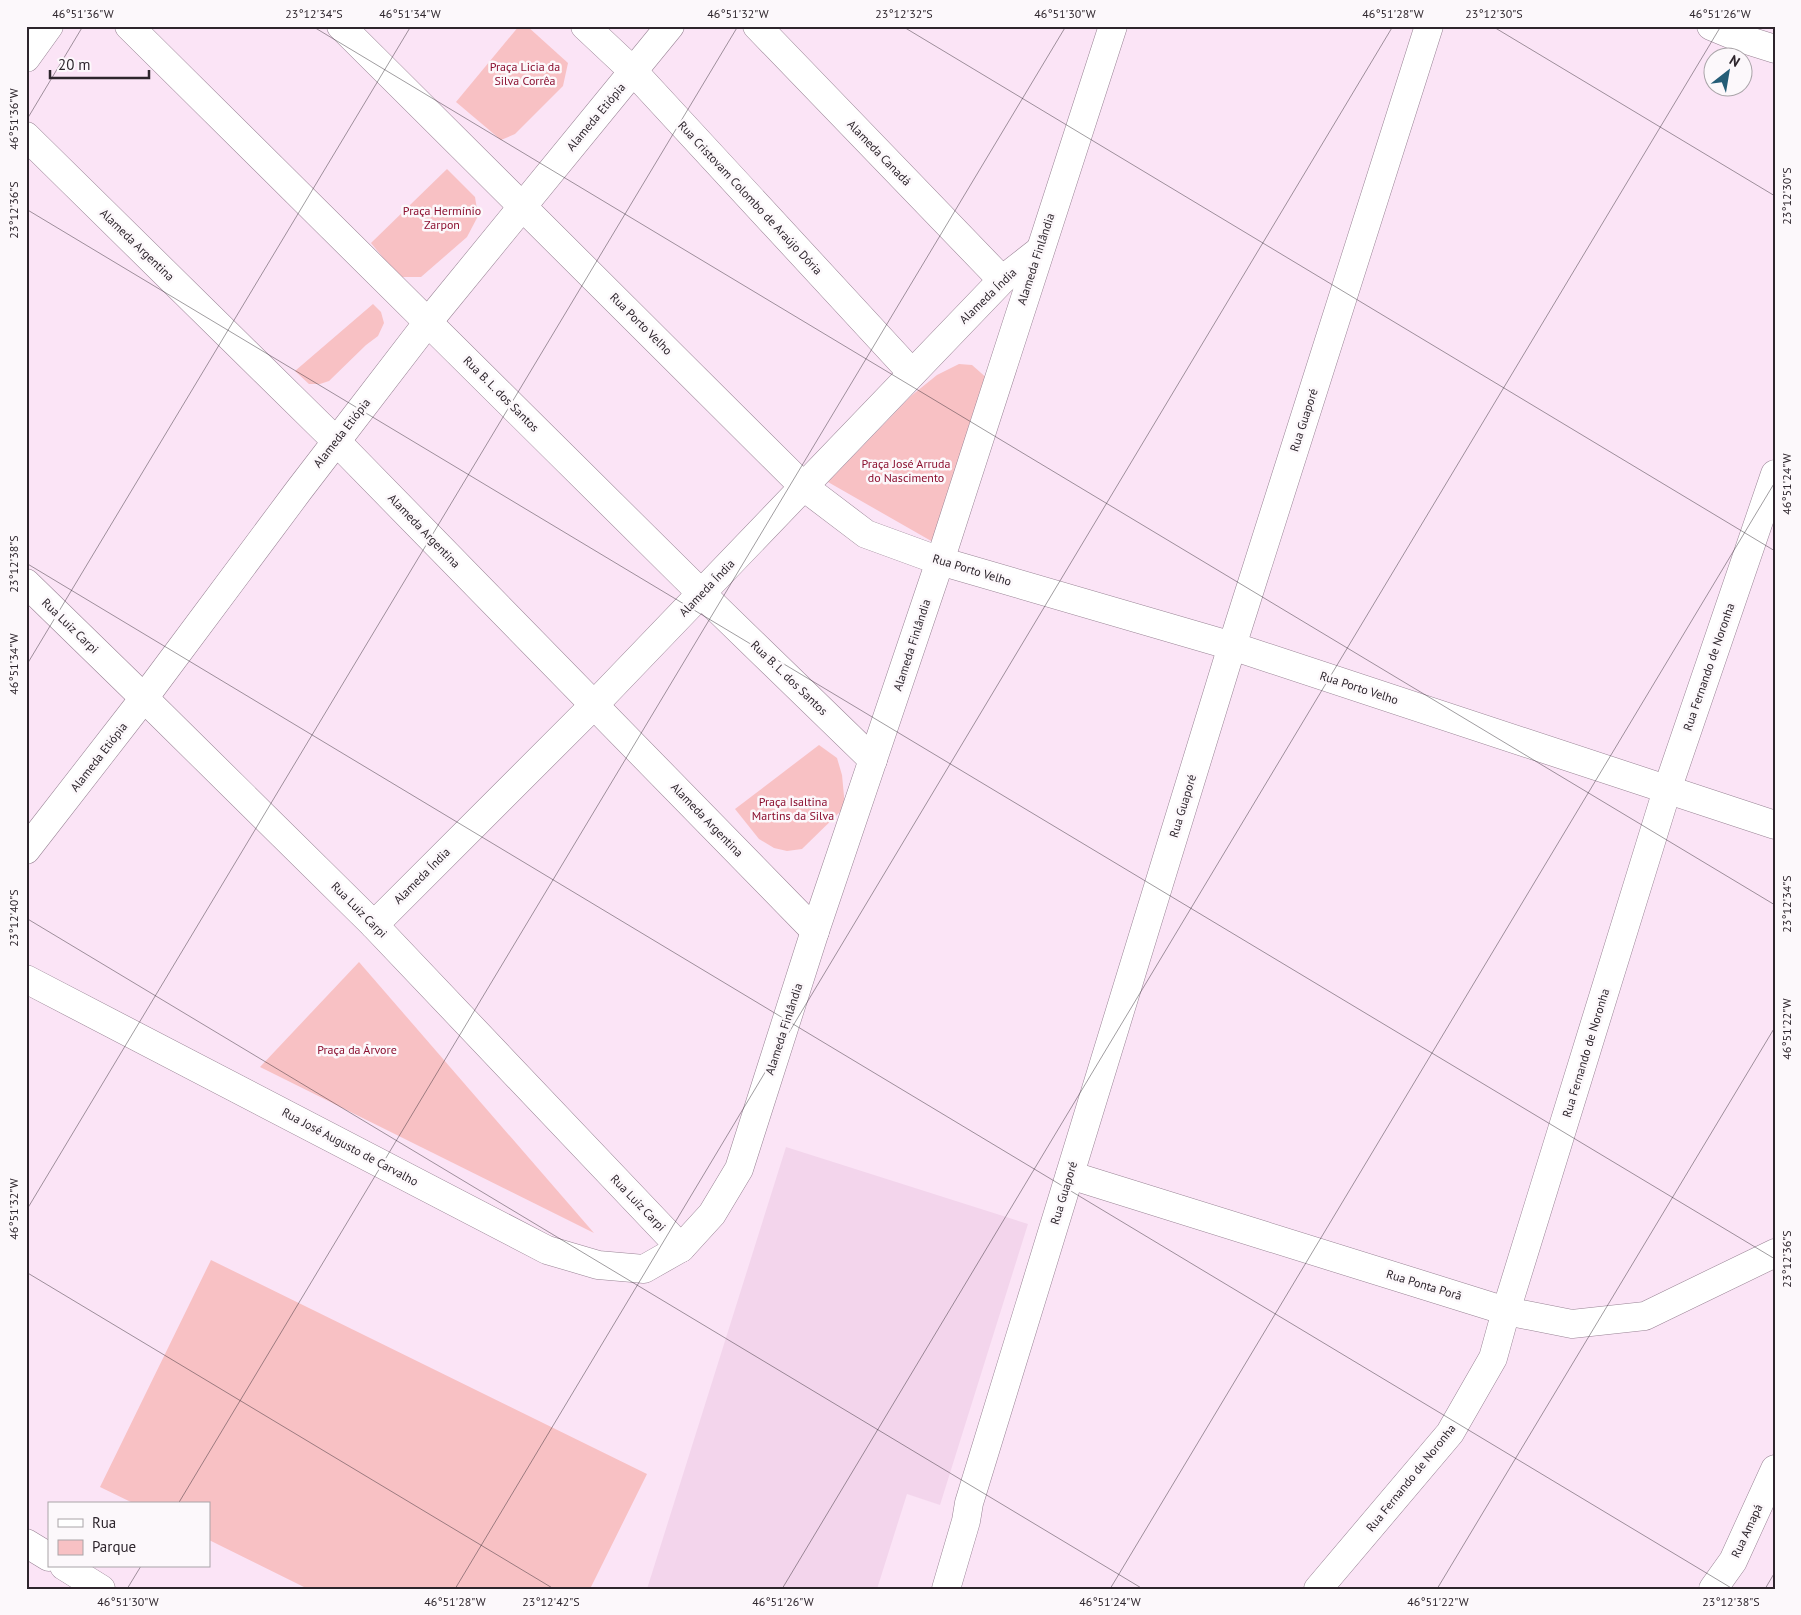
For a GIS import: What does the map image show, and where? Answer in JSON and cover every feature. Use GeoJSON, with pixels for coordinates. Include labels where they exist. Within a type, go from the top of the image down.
{"type":"FeatureCollection","features":[{"type":"Feature","properties":{"kind":"street"},"geometry":{"type":"LineString","coordinates":[[26,58],[48,26]]}},
{"type":"Feature","properties":{"kind":"street","name":"Rua B. L. dos Santos"},"geometry":{"type":"LineString","coordinates":[[129,26],[701,593],[873,760]]}},
{"type":"Feature","properties":{"kind":"street","name":"Rua Porto Velho"},"geometry":{"type":"LineString","coordinates":[[341,26],[804,487],[866,534],[940,561],[1232,646],[1775,825]]}},
{"type":"Feature","properties":{"kind":"street","name":"Rua Cristovam Colombo de Araújo Dória"},"geometry":{"type":"LineString","coordinates":[[586,26],[634,72],[912,372]]}},
{"type":"Feature","properties":{"kind":"street","name":"Alameda Etiópia"},"geometry":{"type":"LineString","coordinates":[[26,850],[144,698],[336,441],[428,322],[670,26]]}},
{"type":"Feature","properties":{"kind":"street","name":"Alameda Canadá"},"geometry":{"type":"LineString","coordinates":[[756,26],[1002,280]]}},
{"type":"Feature","properties":{"kind":"street","name":"Alameda Finlândia"},"geometry":{"type":"LineString","coordinates":[[681,1248],[712,1214],[739,1169],[815,931],[940,561],[1113,26]]}},
{"type":"Feature","properties":{"kind":"street","name":"Rua Guaporé"},"geometry":{"type":"LineString","coordinates":[[946,1589],[966,1521],[969,1503],[1232,646],[1428,26]]}},
{"type":"Feature","properties":{"kind":"street"},"geometry":{"type":"LineString","coordinates":[[1712,26],[1740,38],[1775,49]]}},
{"type":"Feature","properties":{"kind":"street","name":"Alameda Argentina"},"geometry":{"type":"LineString","coordinates":[[26,136],[336,441],[815,931]]}},
{"type":"Feature","properties":{"kind":"street","name":"Alameda Índia"},"geometry":{"type":"LineString","coordinates":[[374,925],[594,705],[1002,280],[1039,251]]}},
{"type":"Feature","properties":{"kind":"street","name":"Rua Fernando de Noronha"},"geometry":{"type":"LineString","coordinates":[[1318,1589],[1450,1433],[1493,1358],[1667,790],[1775,474]]}},
{"type":"Feature","properties":{"kind":"street","name":"Rua Luiz Carpi"},"geometry":{"type":"LineString","coordinates":[[26,584],[374,925],[681,1248]]}},
{"type":"Feature","properties":{"kind":"street","name":"Rua José Augusto de Carvalho"},"geometry":{"type":"LineString","coordinates":[[26,979],[548,1250],[598,1265],[644,1269],[681,1248]]}},
{"type":"Feature","properties":{"kind":"street","name":"Rua Ponta Porã"},"geometry":{"type":"LineString","coordinates":[[1070,1175],[1506,1311],[1572,1324],[1646,1316],[1775,1253]]}},
{"type":"Feature","properties":{"kind":"street","name":"Rua Amapá"},"geometry":{"type":"LineString","coordinates":[[1713,1589],[1733,1561],[1775,1469]]}},
{"type":"Feature","properties":{"kind":"street"},"geometry":{"type":"LineString","coordinates":[[26,1543],[48,1556]]}},
{"type":"Feature","properties":{"kind":"street"},"geometry":{"type":"LineString","coordinates":[[67,1568],[101,1589]]}},
{"type":"Feature","properties":{"kind":"shaded area"},"geometry":{"type":"Polygon","coordinates":[[[786,1147],[1028,1224],[940,1505],[907,1494],[877,1589],[647,1589],[786,1147]]]}},
{"type":"Feature","properties":{"kind":"green space","name":"Praça Licia da Silva Corrêa"},"geometry":{"type":"Polygon","coordinates":[[[519,26],[527,26],[568,63],[563,86],[515,134],[501,140],[456,102],[519,26]]]}},
{"type":"Feature","properties":{"kind":"green space","name":"Praça Hermínio Zarpon"},"geometry":{"type":"Polygon","coordinates":[[[447,169],[475,197],[478,216],[467,237],[421,277],[399,277],[371,243],[447,169]]]}},
{"type":"Feature","properties":{"kind":"green space"},"geometry":{"type":"Polygon","coordinates":[[[373,304],[381,312],[384,323],[378,336],[329,381],[320,384],[309,384],[295,371],[373,304]]]}},
{"type":"Feature","properties":{"kind":"green space","name":"Praça José Arruda do Nascimento"},"geometry":{"type":"Polygon","coordinates":[[[959,364],[972,365],[989,380],[933,542],[828,482],[911,396],[937,375],[959,364]]]}},
{"type":"Feature","properties":{"kind":"green space","name":"Praça Isaltina Martins da Silva"},"geometry":{"type":"Polygon","coordinates":[[[819,745],[837,758],[842,775],[845,807],[802,849],[787,851],[774,848],[759,839],[735,809],[819,745]]]}},
{"type":"Feature","properties":{"kind":"green space","name":"Praça da Árvore"},"geometry":{"type":"Polygon","coordinates":[[[359,962],[594,1233],[260,1067],[359,962]]]}},
{"type":"Feature","properties":{"kind":"green space"},"geometry":{"type":"Polygon","coordinates":[[[211,1260],[647,1474],[590,1589],[308,1589],[210,1540],[210,1502],[131,1502],[100,1487],[211,1260]]]}}]}
